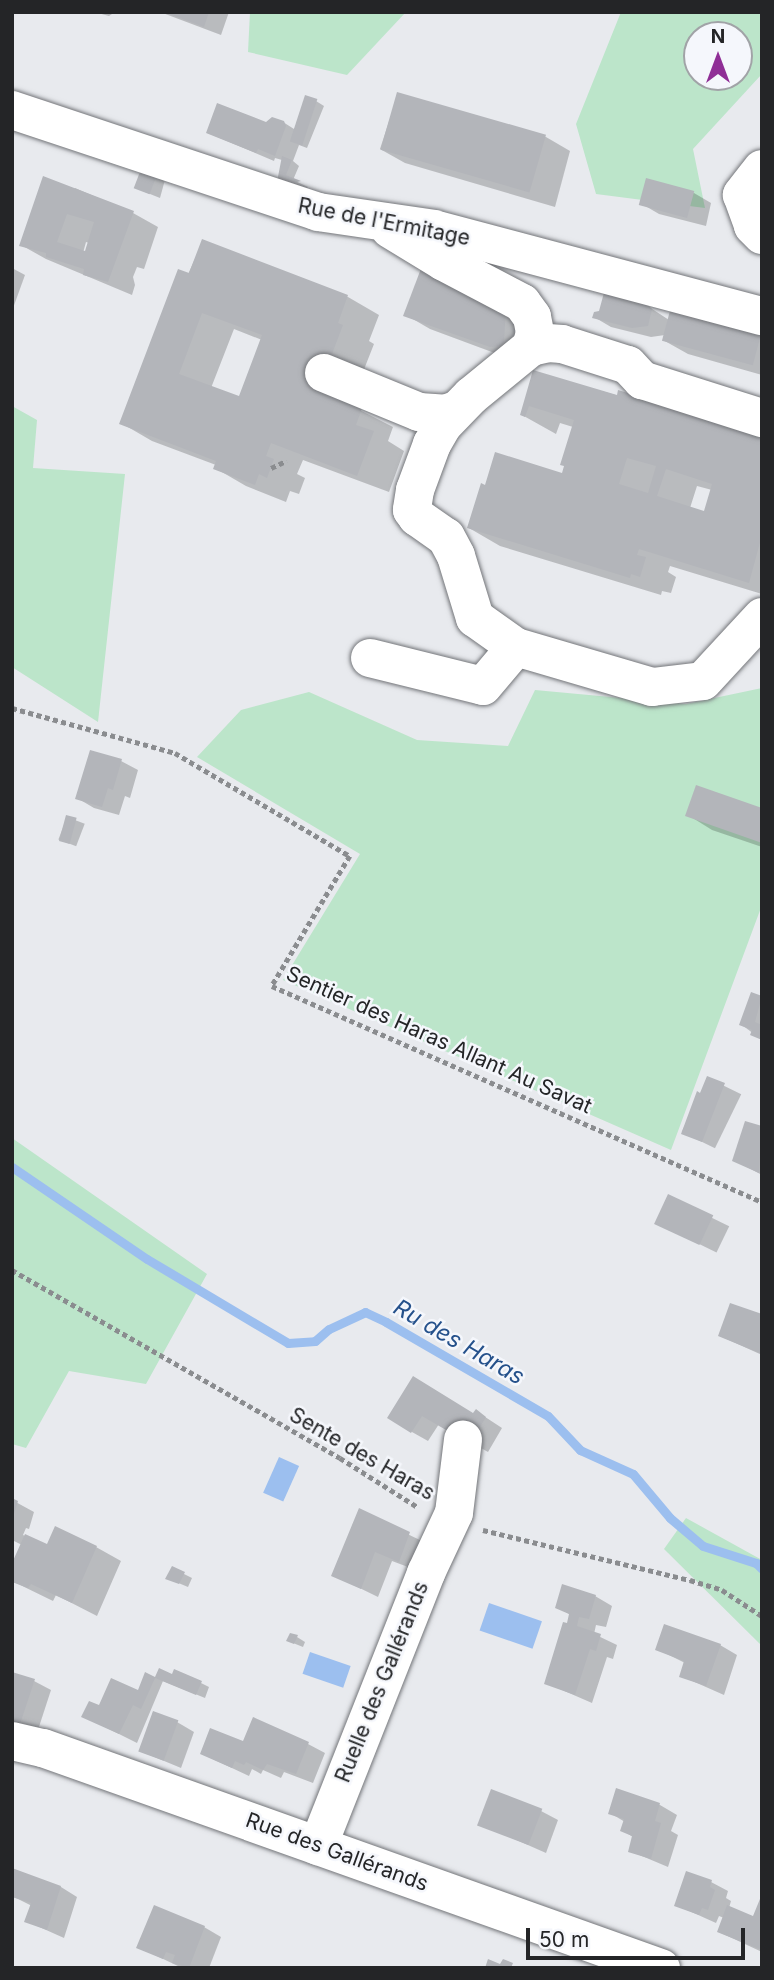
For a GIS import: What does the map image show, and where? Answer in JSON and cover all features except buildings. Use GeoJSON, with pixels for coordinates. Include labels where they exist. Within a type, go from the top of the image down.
{"type":"FeatureCollection","features":[{"type":"Feature","properties":{"kind":"street","name":"Rue de l'Ermitage"},"geometry":{"type":"LineString","coordinates":[[12,110],[318,212],[434,229],[762,316]]}},
{"type":"Feature","properties":{"kind":"street"},"geometry":{"type":"LineString","coordinates":[[762,169],[742,195],[753,226],[762,235]]}},
{"type":"Feature","properties":{"kind":"street"},"geometry":{"type":"LineString","coordinates":[[376,220],[444,262],[522,303],[532,317],[535,333],[531,347]]}},
{"type":"Feature","properties":{"kind":"street"},"geometry":{"type":"LineString","coordinates":[[762,418],[642,380],[628,365],[562,344],[548,343],[531,347],[456,410],[432,444],[417,482],[412,510],[417,517],[446,537],[456,556],[475,618],[516,647],[652,687],[703,681],[762,617]]}},
{"type":"Feature","properties":{"kind":"street"},"geometry":{"type":"LineString","coordinates":[[324,373],[419,412],[445,414],[456,410]]}},
{"type":"Feature","properties":{"kind":"street"},"geometry":{"type":"LineString","coordinates":[[370,657],[483,686],[516,647]]}},
{"type":"Feature","properties":{"kind":"street","name":"Ruelle des Gallérands"},"geometry":{"type":"LineString","coordinates":[[318,1846],[426,1573],[451,1521],[463,1440]]}},
{"type":"Feature","properties":{"kind":"street","name":"Rue des Gallérands"},"geometry":{"type":"LineString","coordinates":[[12,1741],[43,1748],[661,1968]]}},
{"type":"Feature","properties":{"kind":"path"},"geometry":{"type":"LineString","coordinates":[[271,468],[286,461]]}},
{"type":"Feature","properties":{"kind":"path","name":"Sentier des Haras Allant Au Savat"},"geometry":{"type":"LineString","coordinates":[[12,709],[175,753],[350,856],[272,986],[762,1202]]}},
{"type":"Feature","properties":{"kind":"path","name":"Sente des Haras"},"geometry":{"type":"LineString","coordinates":[[12,1270],[340,1458],[408,1503],[451,1521],[722,1590],[762,1616]]}},
{"type":"Feature","properties":{"kind":"green space"},"geometry":{"type":"Polygon","coordinates":[[[250,12],[406,12],[347,75],[248,52],[250,12]]]}},
{"type":"Feature","properties":{"kind":"green space"},"geometry":{"type":"Polygon","coordinates":[[[621,12],[762,12],[761,75],[753,84],[753,21],[683,21],[683,91],[746,91],[693,149],[705,208],[596,194],[576,124],[621,12]]]}},
{"type":"Feature","properties":{"kind":"green space"},"geometry":{"type":"Polygon","coordinates":[[[12,406],[37,420],[33,468],[125,474],[98,722],[12,667],[12,406]]]}},
{"type":"Feature","properties":{"kind":"green space"},"geometry":{"type":"Polygon","coordinates":[[[762,688],[762,905],[671,1150],[283,980],[360,854],[197,757],[241,710],[309,692],[417,740],[508,746],[535,690],[686,704],[762,688]]]}},
{"type":"Feature","properties":{"kind":"green space"},"geometry":{"type":"Polygon","coordinates":[[[12,1138],[207,1274],[146,1384],[69,1371],[26,1448],[12,1444],[12,1138]]]}},
{"type":"Feature","properties":{"kind":"green space"},"geometry":{"type":"Polygon","coordinates":[[[686,1518],[762,1560],[762,1646],[664,1549],[686,1518]]]}},
{"type":"Feature","properties":{"kind":"water"},"geometry":{"type":"Polygon","coordinates":[[[279,1457],[299,1466],[283,1502],[263,1493],[279,1457]]]}},
{"type":"Feature","properties":{"kind":"water"},"geometry":{"type":"Polygon","coordinates":[[[489,1603],[542,1621],[533,1649],[480,1630],[489,1603]]]}},
{"type":"Feature","properties":{"kind":"water"},"geometry":{"type":"Polygon","coordinates":[[[310,1652],[351,1666],[343,1688],[303,1674],[310,1652]]]}},
{"type":"Feature","properties":{"kind":"waterway","name":"Ru des Haras"},"geometry":{"type":"LineString","coordinates":[[12,1167],[147,1259],[288,1343],[315,1341],[329,1329],[365,1312],[386,1322],[548,1416],[580,1450],[633,1474],[670,1518],[703,1546],[756,1563],[762,1569]]}}]}
